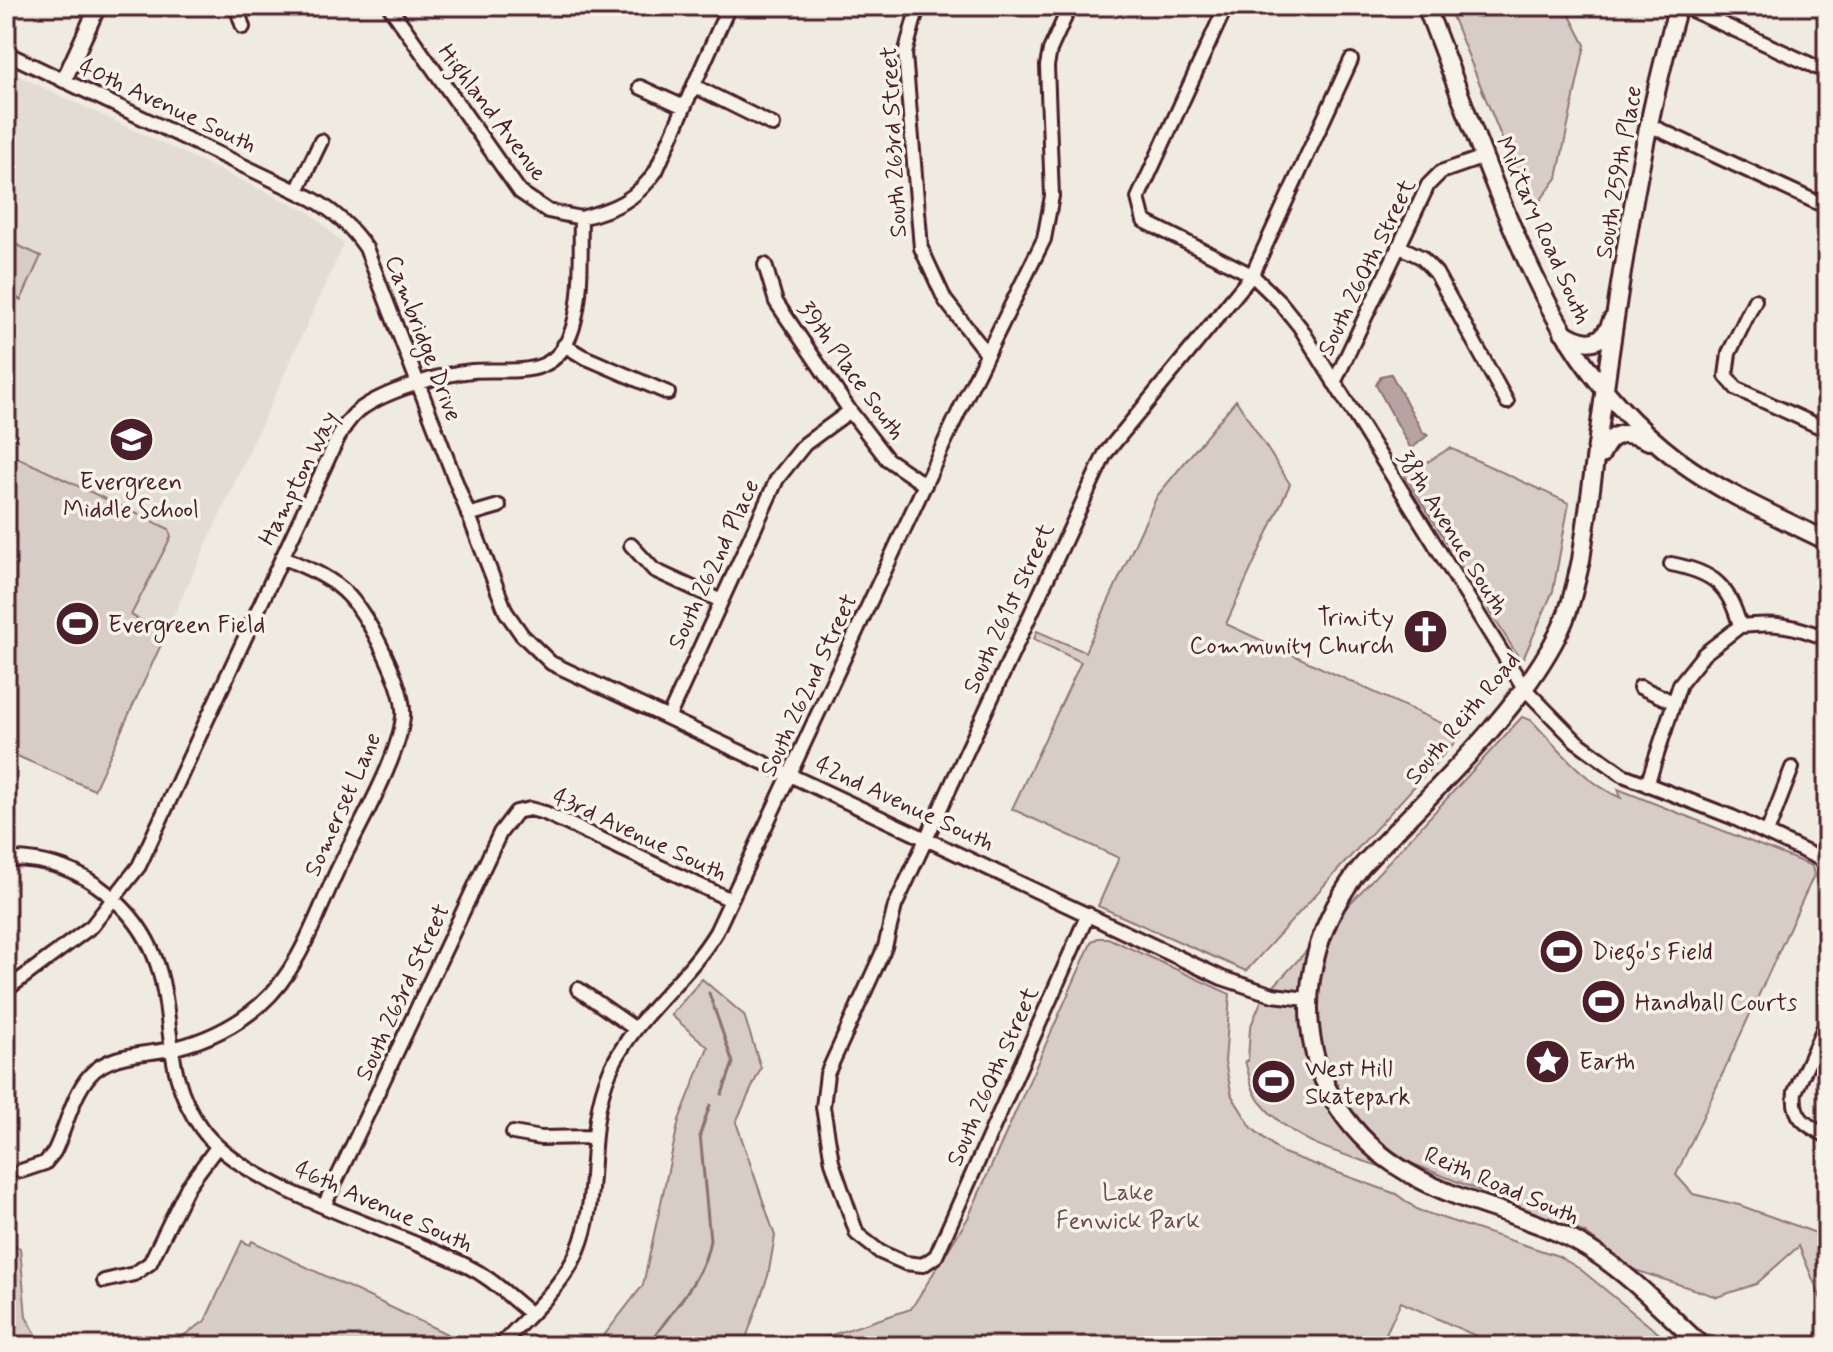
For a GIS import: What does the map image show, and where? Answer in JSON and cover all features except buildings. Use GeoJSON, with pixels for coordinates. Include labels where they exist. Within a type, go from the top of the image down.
{"type":"FeatureCollection","features":[{"type":"Feature","properties":{"kind":"main road","name":"Military Road South"},"geometry":{"type":"LineString","coordinates":[[1426,6],[1531,273],[1559,329],[1606,395],[1662,448],[1737,498],[1827,541]]}},
{"type":"Feature","properties":{"kind":"main road","name":"South 259th Place"},"geometry":{"type":"LineString","coordinates":[[1606,395],[1649,125],[1680,6]]}},
{"type":"Feature","properties":{"kind":"main road"},"geometry":{"type":"LineString","coordinates":[[1559,329],[1583,343],[1602,338],[1608,332],[1622,283]]}},
{"type":"Feature","properties":{"kind":"main road","name":"South Reith Road"},"geometry":{"type":"LineString","coordinates":[[1307,999],[1320,938],[1344,890],[1524,688],[1557,637],[1571,603],[1606,395]]}},
{"type":"Feature","properties":{"kind":"main road"},"geometry":{"type":"LineString","coordinates":[[1594,471],[1607,441],[1619,433],[1629,433],[1662,448]]}},
{"type":"Feature","properties":{"kind":"main road","name":"Reith Road South"},"geometry":{"type":"LineString","coordinates":[[1307,999],[1313,1050],[1334,1099],[1357,1132],[1380,1154],[1421,1180],[1586,1247],[1626,1276],[1702,1346]]}},
{"type":"Feature","properties":{"kind":"street"},"geometry":{"type":"LineString","coordinates":[[64,80],[98,6]]}},
{"type":"Feature","properties":{"kind":"street"},"geometry":{"type":"LineString","coordinates":[[236,6],[243,27]]}},
{"type":"Feature","properties":{"kind":"street","name":"Highland Avenue"},"geometry":{"type":"LineString","coordinates":[[389,6],[520,192],[548,211],[581,218]]}},
{"type":"Feature","properties":{"kind":"street"},"geometry":{"type":"LineString","coordinates":[[668,393],[595,362],[564,345],[576,311],[581,218],[615,209],[643,190],[656,171],[729,6]]}},
{"type":"Feature","properties":{"kind":"street","name":"South 263rd Street"},"geometry":{"type":"LineString","coordinates":[[918,6],[905,54],[921,248],[945,300],[987,354]]}},
{"type":"Feature","properties":{"kind":"street","name":"South 262nd Street"},"geometry":{"type":"LineString","coordinates":[[502,1344],[561,1281],[579,1249],[587,1219],[592,1137],[609,1072],[634,1028],[702,955],[731,900],[1044,239],[1052,196],[1047,66],[1050,50],[1070,6]]}},
{"type":"Feature","properties":{"kind":"street","name":"38th Avenue South"},"geometry":{"type":"LineString","coordinates":[[1226,6],[1141,190],[1137,203],[1140,213],[1152,228],[1252,275],[1280,302],[1300,327],[1524,688],[1605,765],[1767,833],[1827,862]]}},
{"type":"Feature","properties":{"kind":"street"},"geometry":{"type":"LineString","coordinates":[[1680,6],[1827,72]]}},
{"type":"Feature","properties":{"kind":"street"},"geometry":{"type":"LineString","coordinates":[[1708,17],[1718,6]]}},
{"type":"Feature","properties":{"kind":"street","name":"40th Avenue South"},"geometry":{"type":"LineString","coordinates":[[6,53],[311,198]]}},
{"type":"Feature","properties":{"kind":"street","name":"South 261st Street"},"geometry":{"type":"LineString","coordinates":[[936,1256],[923,1265],[898,1260],[861,1238],[849,1219],[832,1162],[823,1089],[885,947],[895,906],[925,836],[1105,454],[1252,275],[1351,60]]}},
{"type":"Feature","properties":{"kind":"street"},"geometry":{"type":"LineString","coordinates":[[694,86],[773,125]]}},
{"type":"Feature","properties":{"kind":"street"},"geometry":{"type":"LineString","coordinates":[[640,87],[684,107]]}},
{"type":"Feature","properties":{"kind":"street"},"geometry":{"type":"LineString","coordinates":[[1649,125],[1827,207]]}},
{"type":"Feature","properties":{"kind":"street"},"geometry":{"type":"LineString","coordinates":[[297,191],[321,141]]}},
{"type":"Feature","properties":{"kind":"street","name":"South 260th Street"},"geometry":{"type":"LineString","coordinates":[[1334,383],[1398,246],[1434,178],[1484,157]]}},
{"type":"Feature","properties":{"kind":"street","name":"Cambridge Drive"},"geometry":{"type":"LineString","coordinates":[[311,198],[346,223],[366,248],[506,612]]}},
{"type":"Feature","properties":{"kind":"street"},"geometry":{"type":"LineString","coordinates":[[1398,246],[1421,257],[1436,273],[1507,402]]}},
{"type":"Feature","properties":{"kind":"street","name":"39th Place South"},"geometry":{"type":"LineString","coordinates":[[765,265],[776,302],[850,411],[887,459],[925,485]]}},
{"type":"Feature","properties":{"kind":"street"},"geometry":{"type":"LineString","coordinates":[[1755,300],[1729,353],[1726,376],[1737,389],[1827,430]]}},
{"type":"Feature","properties":{"kind":"street","name":"Hampton Way"},"geometry":{"type":"LineString","coordinates":[[6,990],[56,956],[92,926],[139,866],[345,425],[366,406],[420,384],[454,374],[532,370],[545,365],[564,345]]}},
{"type":"Feature","properties":{"kind":"street","name":"South 262nd Place"},"geometry":{"type":"LineString","coordinates":[[669,716],[719,600],[777,479],[805,444],[850,411]]}},
{"type":"Feature","properties":{"kind":"street"},"geometry":{"type":"LineString","coordinates":[[468,515],[499,506]]}},
{"type":"Feature","properties":{"kind":"street"},"geometry":{"type":"LineString","coordinates":[[631,545],[654,570],[719,600]]}},
{"type":"Feature","properties":{"kind":"street","name":"Somerset Lane"},"geometry":{"type":"LineString","coordinates":[[21,1171],[45,1163],[54,1152],[90,1075],[107,1062],[173,1048],[225,1030],[260,1005],[280,983],[306,939],[389,759],[403,715],[393,674],[349,596],[319,574],[282,557]]}},
{"type":"Feature","properties":{"kind":"street"},"geometry":{"type":"LineString","coordinates":[[1671,564],[1707,575],[1720,584],[1732,599],[1740,626]]}},
{"type":"Feature","properties":{"kind":"street","name":"42nd Avenue South"},"geometry":{"type":"LineString","coordinates":[[506,612],[522,635],[551,663],[925,836],[1230,982],[1273,995],[1307,999]]}},
{"type":"Feature","properties":{"kind":"street"},"geometry":{"type":"LineString","coordinates":[[1647,785],[1673,702],[1692,667],[1740,626],[1772,622],[1798,626],[1827,639]]}},
{"type":"Feature","properties":{"kind":"street"},"geometry":{"type":"LineString","coordinates":[[1640,687],[1673,702]]}},
{"type":"Feature","properties":{"kind":"street"},"geometry":{"type":"LineString","coordinates":[[1767,833],[1792,768]]}},
{"type":"Feature","properties":{"kind":"street","name":"South 263rd Street"},"geometry":{"type":"LineString","coordinates":[[324,1206],[506,823],[516,812],[530,809]]}},
{"type":"Feature","properties":{"kind":"street","name":"43rd Avenue South"},"geometry":{"type":"LineString","coordinates":[[530,809],[564,821],[731,900]]}},
{"type":"Feature","properties":{"kind":"street"},"geometry":{"type":"LineString","coordinates":[[6,859],[70,869],[115,900],[136,920],[160,965],[179,1080],[191,1111],[217,1147],[188,1186],[150,1263],[134,1274],[104,1281]]}},
{"type":"Feature","properties":{"kind":"street","name":"South 260th Street"},"geometry":{"type":"LineString","coordinates":[[936,1256],[1088,914]]}},
{"type":"Feature","properties":{"kind":"street"},"geometry":{"type":"LineString","coordinates":[[578,989],[634,1028]]}},
{"type":"Feature","properties":{"kind":"street"},"geometry":{"type":"LineString","coordinates":[[1827,1021],[1795,1092],[1795,1112],[1802,1123],[1827,1136]]}},
{"type":"Feature","properties":{"kind":"street"},"geometry":{"type":"LineString","coordinates":[[513,1133],[541,1138],[592,1137]]}},
{"type":"Feature","properties":{"kind":"street","name":"46th Avenue South"},"geometry":{"type":"LineString","coordinates":[[217,1147],[238,1162],[324,1206],[466,1265],[494,1281],[530,1313]]}},
{"type":"Feature","properties":{"kind":"shaded area","name":"Evergreen Middle School"},"geometry":{"type":"Polygon","coordinates":[[[6,70],[309,212],[344,244],[94,790],[6,751],[6,70]]]}},
{"type":"Feature","properties":{"kind":"shaded area"},"geometry":{"type":"Polygon","coordinates":[[[1391,374],[1423,433],[1428,435],[1411,449],[1376,385],[1381,376],[1391,374]]]}},
{"type":"Feature","properties":{"kind":"green space"},"geometry":{"type":"Polygon","coordinates":[[[1448,6],[1565,6],[1585,45],[1557,178],[1536,206],[1503,141],[1448,6]]]}},
{"type":"Feature","properties":{"kind":"green space"},"geometry":{"type":"Polygon","coordinates":[[[6,240],[41,256],[21,300],[6,292],[6,240]]]}},
{"type":"Feature","properties":{"kind":"green space"},"geometry":{"type":"Polygon","coordinates":[[[1236,400],[1290,484],[1226,624],[1463,733],[1246,971],[1098,906],[1119,858],[1012,809],[1081,662],[1034,639],[1037,631],[1085,652],[1157,496],[1236,400]]]}},
{"type":"Feature","properties":{"kind":"green space"},"geometry":{"type":"Polygon","coordinates":[[[1450,448],[1569,503],[1553,591],[1524,657],[1519,658],[1405,476],[1450,448]]]}},
{"type":"Feature","properties":{"kind":"green space","name":"Evergreen Field"},"geometry":{"type":"Polygon","coordinates":[[[6,452],[169,529],[171,537],[131,615],[166,634],[94,790],[6,751],[6,452]]]}},
{"type":"Feature","properties":{"kind":"green space"},"geometry":{"type":"Polygon","coordinates":[[[1522,717],[1531,720],[1595,783],[1621,798],[1618,789],[1812,866],[1814,875],[1676,1175],[1693,1194],[1739,1205],[1827,1237],[1827,1301],[1821,1299],[1799,1246],[1756,1284],[1717,1297],[1632,1269],[1585,1233],[1401,1159],[1366,1149],[1388,1169],[1303,1138],[1274,1117],[1255,1094],[1245,1061],[1248,1061],[1250,1028],[1262,999],[1522,717]]]}},
{"type":"Feature","properties":{"kind":"green space","name":"Lake Fenwick Park"},"geometry":{"type":"Polygon","coordinates":[[[1108,938],[1230,994],[1225,1062],[1232,1096],[1252,1128],[1281,1152],[1396,1194],[1418,1210],[1558,1256],[1580,1269],[1674,1346],[1498,1346],[1401,1302],[1380,1346],[596,1346],[643,1285],[679,1120],[708,1047],[671,1015],[702,979],[744,1015],[761,1068],[736,1122],[775,1236],[768,1276],[745,1341],[804,1344],[911,1309],[968,1218],[1092,941],[1108,938]]]}},
{"type":"Feature","properties":{"kind":"green space"},"geometry":{"type":"Polygon","coordinates":[[[242,1241],[250,1245],[252,1241],[472,1346],[168,1346],[205,1321],[242,1241]]]}},
{"type":"Feature","properties":{"kind":"green space"},"geometry":{"type":"Polygon","coordinates":[[[6,1242],[20,1248],[26,1317],[43,1346],[6,1346],[6,1242]]]}},
{"type":"Feature","properties":{"kind":"waterway"},"geometry":{"type":"LineString","coordinates":[[709,993],[733,1063],[722,1094]]}},
{"type":"Feature","properties":{"kind":"waterway"},"geometry":{"type":"LineString","coordinates":[[648,1346],[701,1269],[710,1240],[700,1134],[710,1105]]}},
{"type":"Feature","properties":{"kind":"place","name":"Evergreen Middle School"},"geometry":{"type":"Point","coordinates":[131,439]}},
{"type":"Feature","properties":{"kind":"place","name":"Evergreen Field"},"geometry":{"type":"Point","coordinates":[77,624]}},
{"type":"Feature","properties":{"kind":"place","name":"Trinity Community Church"},"geometry":{"type":"Point","coordinates":[1425,631]}},
{"type":"Feature","properties":{"kind":"place","name":"Diego's Field"},"geometry":{"type":"Point","coordinates":[1561,951]}},
{"type":"Feature","properties":{"kind":"place","name":"Handball Courts"},"geometry":{"type":"Point","coordinates":[1604,1002]}},
{"type":"Feature","properties":{"kind":"place","name":"Earth"},"geometry":{"type":"Point","coordinates":[1548,1061]}},
{"type":"Feature","properties":{"kind":"place","name":"West Hill Skatepark"},"geometry":{"type":"Point","coordinates":[1274,1082]}}]}
